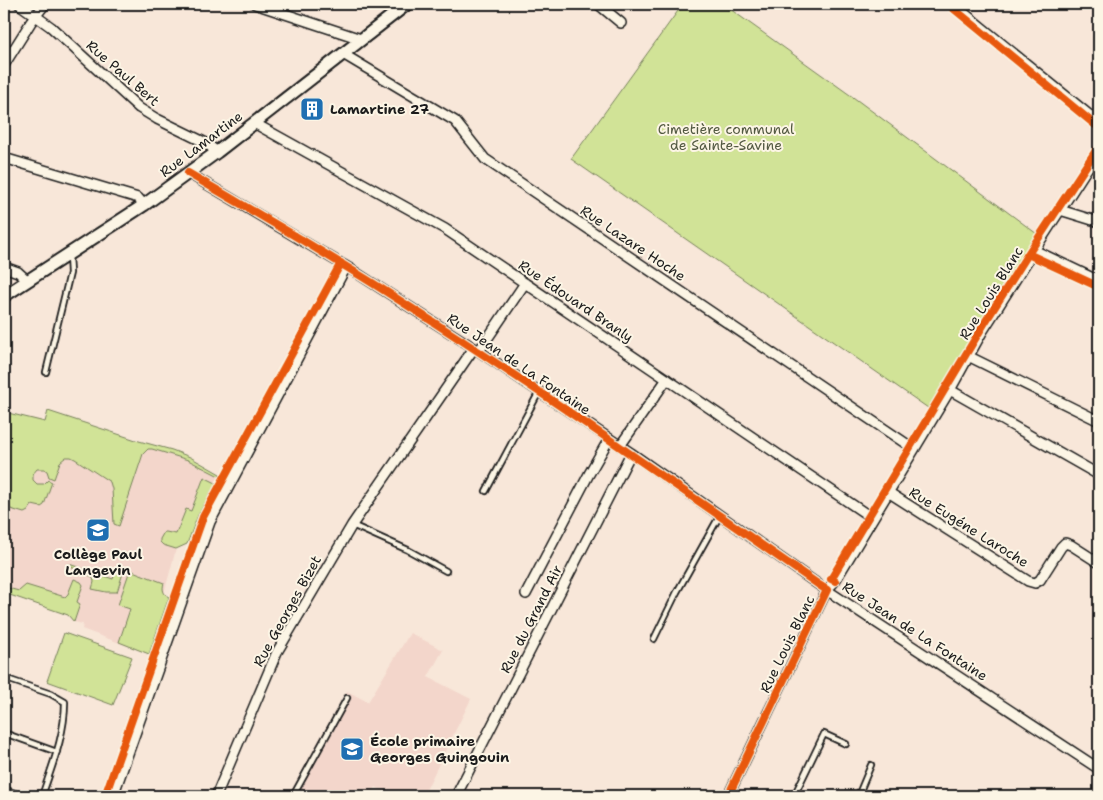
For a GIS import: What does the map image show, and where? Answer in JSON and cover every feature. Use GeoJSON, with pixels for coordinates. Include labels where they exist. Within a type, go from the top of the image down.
{"type":"FeatureCollection","features":[{"type":"Feature","properties":{"kind":"street","name":"Rue Paul Bert"},"geometry":{"type":"LineString","coordinates":[[19,4],[51,27],[139,108],[206,143],[217,152]]}},
{"type":"Feature","properties":{"kind":"street"},"geometry":{"type":"LineString","coordinates":[[4,65],[44,4]]}},
{"type":"Feature","properties":{"kind":"street"},"geometry":{"type":"LineString","coordinates":[[255,4],[361,39]]}},
{"type":"Feature","properties":{"kind":"street"},"geometry":{"type":"LineString","coordinates":[[598,4],[621,22]]}},
{"type":"Feature","properties":{"kind":"street"},"geometry":{"type":"LineString","coordinates":[[953,4],[1099,123]]}},
{"type":"Feature","properties":{"kind":"street","name":"Rue Lamartine"},"geometry":{"type":"LineString","coordinates":[[4,296],[144,205],[217,152],[403,5]]}},
{"type":"Feature","properties":{"kind":"street","name":"Rue Lazare Hoche"},"geometry":{"type":"LineString","coordinates":[[343,54],[455,121],[484,159],[914,448]]}},
{"type":"Feature","properties":{"kind":"street","name":"Rue Édouard Branly"},"geometry":{"type":"LineString","coordinates":[[254,123],[445,229],[872,518]]}},
{"type":"Feature","properties":{"kind":"street","name":"Rue Louis Blanc"},"geometry":{"type":"LineString","coordinates":[[728,796],[827,590],[835,581],[950,390],[968,356],[1099,150]]}},
{"type":"Feature","properties":{"kind":"street"},"geometry":{"type":"LineString","coordinates":[[4,158],[138,198],[144,205]]}},
{"type":"Feature","properties":{"kind":"street","name":"Rue Jean de La Fontaine"},"geometry":{"type":"LineString","coordinates":[[188,173],[346,267],[476,350],[631,453],[819,585],[1099,769]]}},
{"type":"Feature","properties":{"kind":"street"},"geometry":{"type":"LineString","coordinates":[[1060,210],[1099,222]]}},
{"type":"Feature","properties":{"kind":"street"},"geometry":{"type":"LineString","coordinates":[[1034,250],[1099,281]]}},
{"type":"Feature","properties":{"kind":"street"},"geometry":{"type":"LineString","coordinates":[[4,267],[18,272],[28,281]]}},
{"type":"Feature","properties":{"kind":"street"},"geometry":{"type":"LineString","coordinates":[[113,796],[210,522],[346,267]]}},
{"type":"Feature","properties":{"kind":"street","name":"Rue Georges Bizet"},"geometry":{"type":"LineString","coordinates":[[216,796],[277,652],[352,524],[524,283]]}},
{"type":"Feature","properties":{"kind":"street"},"geometry":{"type":"LineString","coordinates":[[968,356],[1099,421]]}},
{"type":"Feature","properties":{"kind":"street"},"geometry":{"type":"LineString","coordinates":[[620,446],[667,379]]}},
{"type":"Feature","properties":{"kind":"street"},"geometry":{"type":"LineString","coordinates":[[950,390],[1099,475]]}},
{"type":"Feature","properties":{"kind":"street"},"geometry":{"type":"LineString","coordinates":[[526,594],[609,438]]}},
{"type":"Feature","properties":{"kind":"street","name":"Rue du Grand Air"},"geometry":{"type":"LineString","coordinates":[[456,796],[631,453]]}},
{"type":"Feature","properties":{"kind":"street","name":"Rue Eugéne Laroche"},"geometry":{"type":"LineString","coordinates":[[888,492],[1028,581],[1035,583],[1040,580],[1060,547],[1066,543],[1099,563]]}},
{"type":"Feature","properties":{"kind":"lane"},"geometry":{"type":"LineString","coordinates":[[46,372],[70,273],[69,254]]}},
{"type":"Feature","properties":{"kind":"lane"},"geometry":{"type":"LineString","coordinates":[[486,491],[539,392]]}},
{"type":"Feature","properties":{"kind":"lane"},"geometry":{"type":"LineString","coordinates":[[654,640],[677,592],[720,516]]}},
{"type":"Feature","properties":{"kind":"lane"},"geometry":{"type":"LineString","coordinates":[[352,524],[408,550],[446,571]]}},
{"type":"Feature","properties":{"kind":"lane"},"geometry":{"type":"LineString","coordinates":[[4,678],[51,694],[65,702],[63,730],[42,796]]}},
{"type":"Feature","properties":{"kind":"lane"},"geometry":{"type":"LineString","coordinates":[[293,796],[347,698]]}},
{"type":"Feature","properties":{"kind":"lane"},"geometry":{"type":"LineString","coordinates":[[4,732],[57,752]]}},
{"type":"Feature","properties":{"kind":"lane"},"geometry":{"type":"LineString","coordinates":[[794,796],[824,734],[846,744]]}},
{"type":"Feature","properties":{"kind":"lane"},"geometry":{"type":"LineString","coordinates":[[858,796],[871,765]]}},
{"type":"Feature","properties":{"kind":"lane"},"geometry":{"type":"LineString","coordinates":[[4,789],[22,796]]}},
{"type":"Feature","properties":{"kind":"shaded area","name":"Collège Paul Langevin"},"geometry":{"type":"Polygon","coordinates":[[[48,411],[172,450],[190,457],[220,474],[198,515],[187,544],[176,549],[165,590],[165,594],[169,597],[149,654],[82,629],[83,624],[74,622],[68,615],[4,593],[4,441],[29,417],[45,422],[48,411]]]}},
{"type":"Feature","properties":{"kind":"shaded area","name":"École primaire Georges Guingouin"},"geometry":{"type":"Polygon","coordinates":[[[410,633],[443,650],[428,677],[471,699],[423,796],[390,796],[376,787],[370,796],[289,795],[347,691],[368,702],[410,633]]]}},
{"type":"Feature","properties":{"kind":"green space","name":"Cimetière communal de Sainte-Savine"},"geometry":{"type":"Polygon","coordinates":[[[683,4],[723,4],[857,100],[1037,234],[928,408],[571,159],[683,4]]]}},
{"type":"Feature","properties":{"kind":"green space"},"geometry":{"type":"Polygon","coordinates":[[[48,411],[172,450],[190,457],[220,474],[219,476],[188,460],[148,449],[143,454],[119,526],[114,524],[110,482],[75,459],[66,457],[60,462],[54,479],[49,477],[44,469],[37,469],[33,474],[33,480],[37,484],[44,484],[48,480],[52,482],[44,505],[41,507],[32,505],[24,513],[4,507],[4,412],[45,422],[48,411]]]}},
{"type":"Feature","properties":{"kind":"green space"},"geometry":{"type":"Polygon","coordinates":[[[204,477],[216,483],[198,515],[187,544],[176,549],[163,545],[160,539],[164,532],[176,534],[186,509],[191,511],[204,477]]]}},
{"type":"Feature","properties":{"kind":"green space"},"geometry":{"type":"Polygon","coordinates":[[[69,564],[113,579],[117,568],[124,570],[117,592],[92,589],[93,578],[68,566],[69,564]]]}},
{"type":"Feature","properties":{"kind":"green space"},"geometry":{"type":"Polygon","coordinates":[[[130,570],[164,583],[165,594],[169,597],[149,654],[119,642],[130,609],[118,605],[130,570]]]}},
{"type":"Feature","properties":{"kind":"green space"},"geometry":{"type":"Polygon","coordinates":[[[74,579],[83,585],[77,602],[80,604],[74,622],[68,615],[4,593],[4,587],[19,591],[26,585],[65,597],[74,579]]]}},
{"type":"Feature","properties":{"kind":"green space"},"geometry":{"type":"Polygon","coordinates":[[[64,633],[132,657],[113,705],[47,681],[64,633]]]}},
{"type":"Feature","properties":{"kind":"cycle path"},"geometry":{"type":"LineString","coordinates":[[948,4],[1099,128]]}},
{"type":"Feature","properties":{"kind":"cycle path"},"geometry":{"type":"LineString","coordinates":[[835,581],[831,579],[984,324],[1099,146]]}},
{"type":"Feature","properties":{"kind":"cycle path"},"geometry":{"type":"LineString","coordinates":[[188,173],[347,267],[452,334],[610,440],[827,590],[728,796]]}},
{"type":"Feature","properties":{"kind":"cycle path"},"geometry":{"type":"LineString","coordinates":[[1028,254],[1099,287]]}},
{"type":"Feature","properties":{"kind":"cycle path"},"geometry":{"type":"LineString","coordinates":[[105,796],[203,517],[341,263]]}},
{"type":"Feature","properties":{"kind":"place","name":"Lamartine 27"},"geometry":{"type":"Point","coordinates":[312,109]}},
{"type":"Feature","properties":{"kind":"place","name":"Collège Paul Langevin"},"geometry":{"type":"Point","coordinates":[98,530]}},
{"type":"Feature","properties":{"kind":"place","name":"École primaire Georges Guingouin"},"geometry":{"type":"Point","coordinates":[352,749]}}]}
